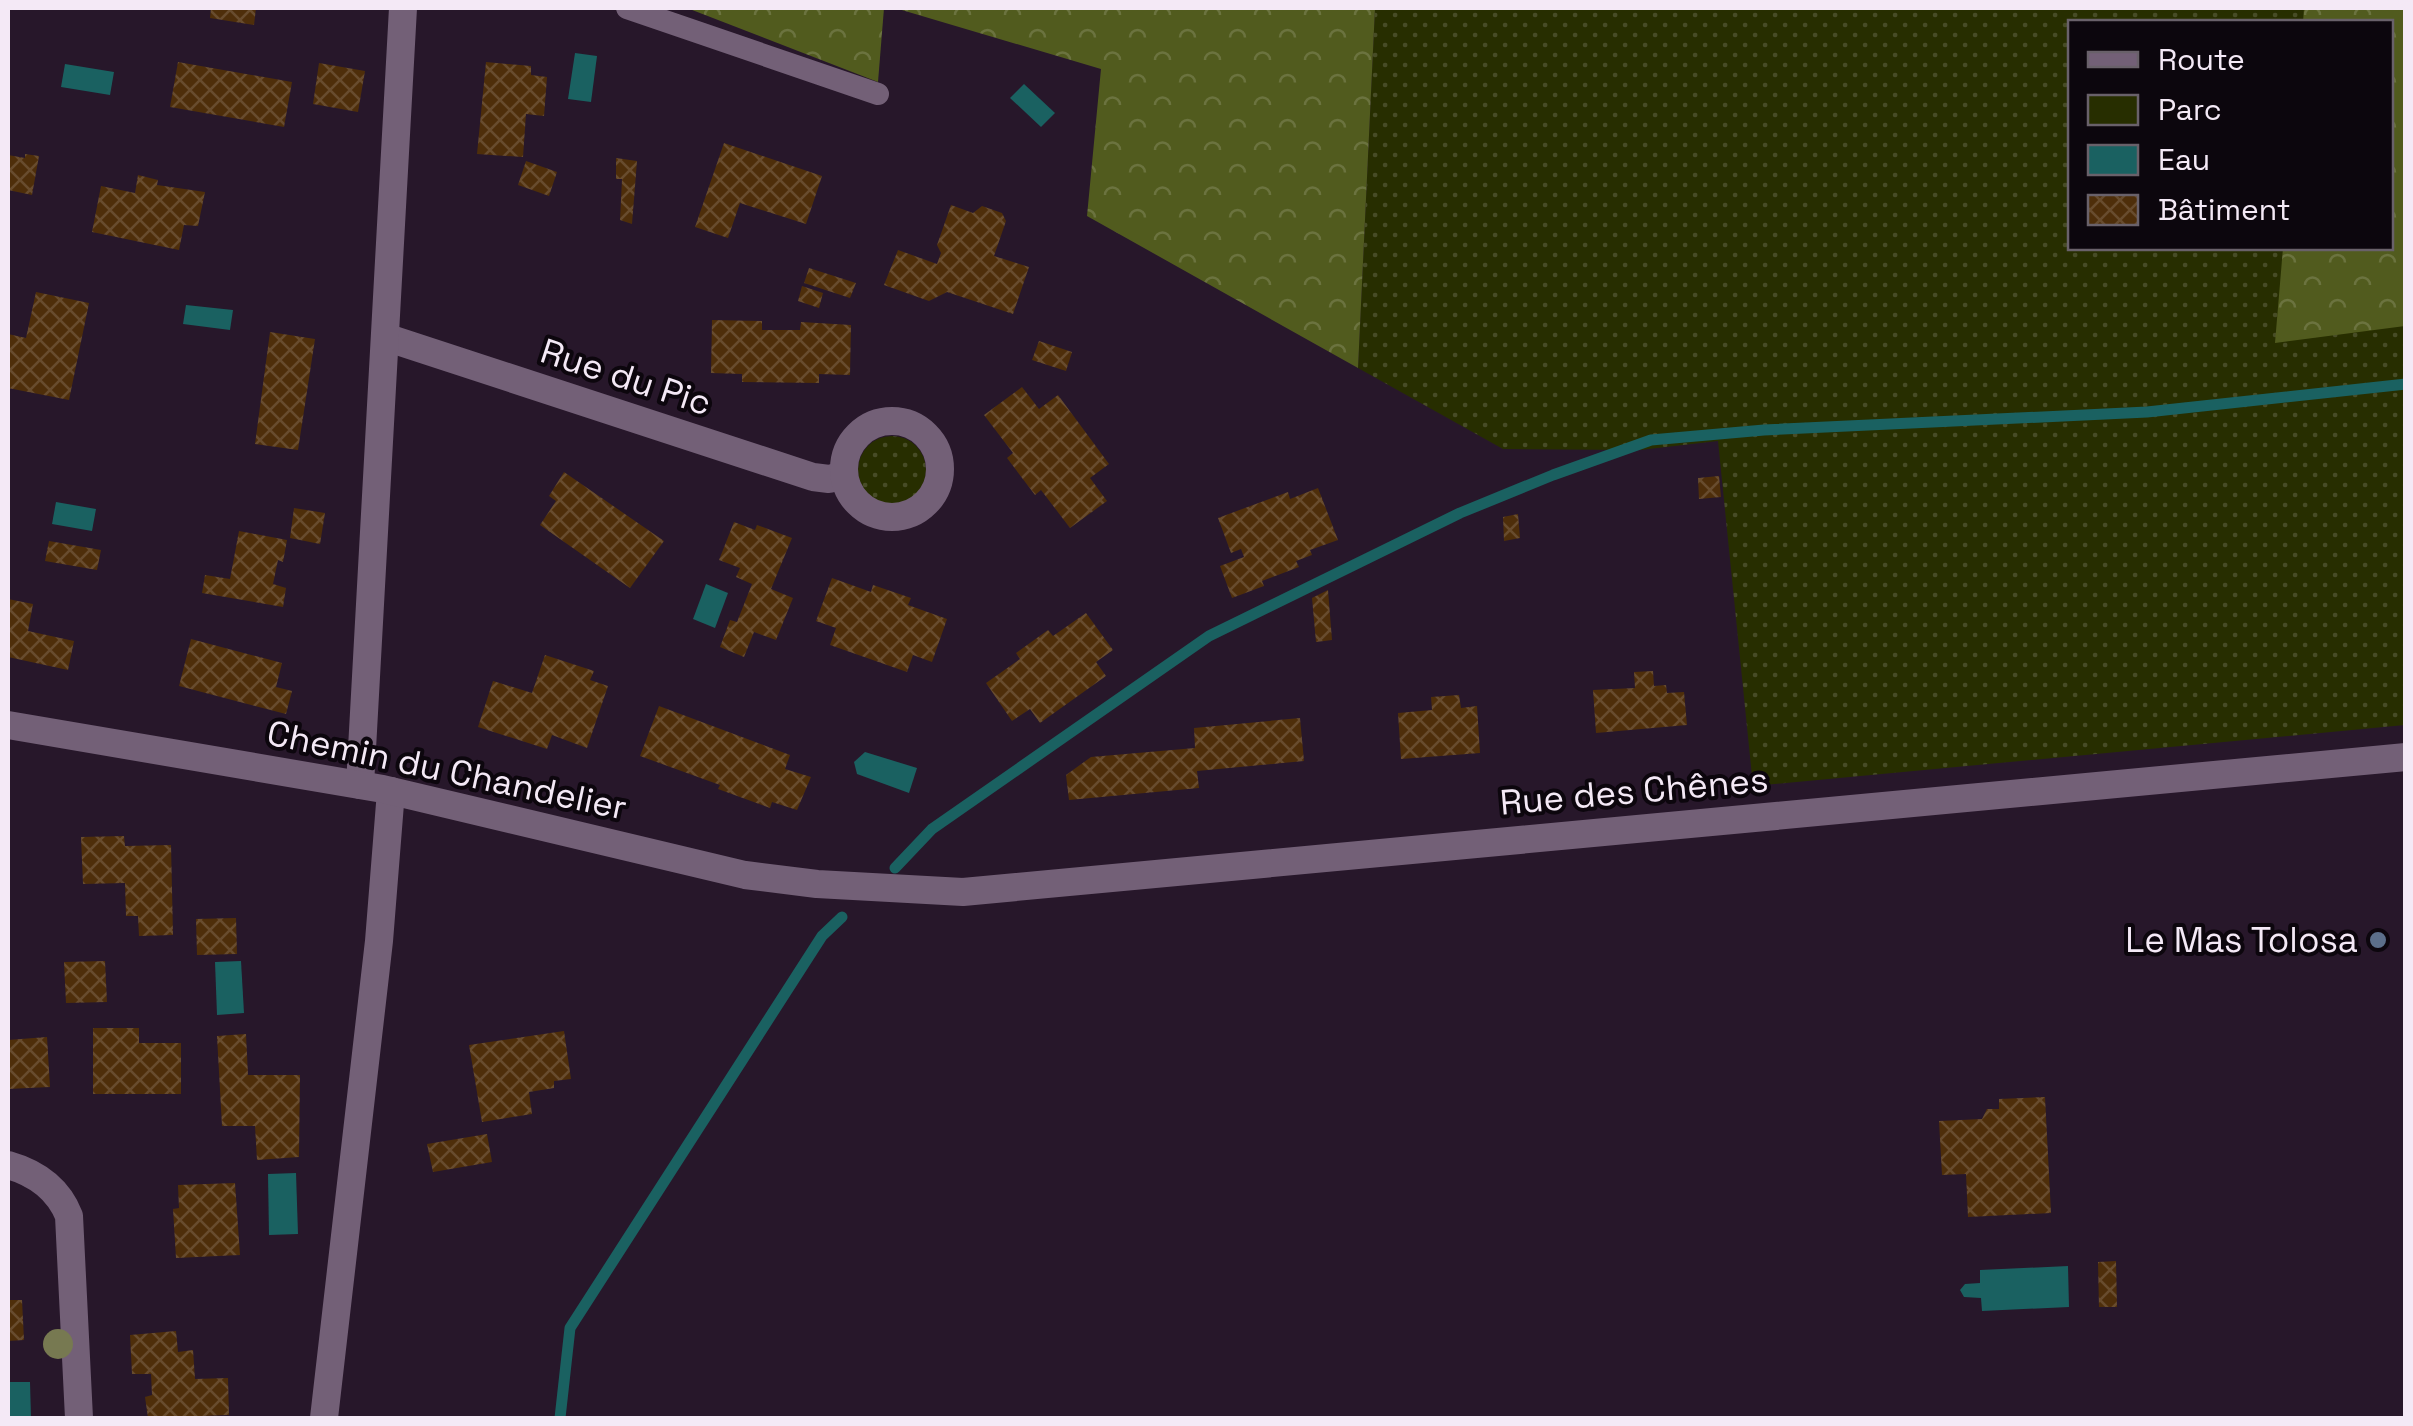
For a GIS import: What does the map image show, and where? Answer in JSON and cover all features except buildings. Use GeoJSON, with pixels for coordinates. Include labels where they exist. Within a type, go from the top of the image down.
{"type":"FeatureCollection","features":[{"type":"Feature","properties":{"kind":"street"},"geometry":{"type":"LineString","coordinates":[[360,784],[403,8]]}},
{"type":"Feature","properties":{"kind":"street","name":"Rue du Pic"},"geometry":{"type":"LineString","coordinates":[[385,338],[813,477],[829,479],[844,475]]}},
{"type":"Feature","properties":{"kind":"street","name":"Chemin du Chandelier"},"geometry":{"type":"LineString","coordinates":[[8,725],[360,784],[744,874],[870,887]]}},
{"type":"Feature","properties":{"kind":"street","name":"Rue des Chênes"},"geometry":{"type":"LineString","coordinates":[[870,887],[963,892],[2406,757]]}},
{"type":"Feature","properties":{"kind":"street"},"geometry":{"type":"LineString","coordinates":[[324,1418],[379,942],[391,791]]}},
{"type":"Feature","properties":{"kind":"street"},"geometry":{"type":"LineString","coordinates":[[8,1165],[46,1182],[69,1216],[79,1418]]}},
{"type":"Feature","properties":{"kind":"lane"},"geometry":{"type":"LineString","coordinates":[[627,8],[878,94]]}},
{"type":"Feature","properties":{"kind":"green space"},"geometry":{"type":"Polygon","coordinates":[[[687,8],[884,8],[878,82],[687,8]]]}},
{"type":"Feature","properties":{"kind":"green space"},"geometry":{"type":"Polygon","coordinates":[[[895,8],[1375,8],[1358,368],[1087,216],[1101,69],[895,8]]]}},
{"type":"Feature","properties":{"kind":"green space"},"geometry":{"type":"Polygon","coordinates":[[[1375,8],[2405,8],[2405,725],[1753,786],[1718,441],[1640,450],[1503,449],[1358,368],[1375,8]]]}},
{"type":"Feature","properties":{"kind":"green space"},"geometry":{"type":"Polygon","coordinates":[[[2304,8],[2405,8],[2405,326],[2275,343],[2283,250],[2393,250],[2393,20],[2303,20],[2304,8]]]}},
{"type":"Feature","properties":{"kind":"green space"},"geometry":{"type":"Polygon","coordinates":[[[892,436],[905,438],[916,446],[924,457],[924,483],[916,494],[905,502],[892,504],[879,502],[868,494],[860,483],[858,470],[860,457],[868,446],[879,438],[892,436]]]}},
{"type":"Feature","properties":{"kind":"water"},"geometry":{"type":"Polygon","coordinates":[[[575,53],[597,56],[591,102],[568,99],[575,53]]]}},
{"type":"Feature","properties":{"kind":"water"},"geometry":{"type":"Polygon","coordinates":[[[65,64],[114,72],[110,95],[61,87],[65,64]]]}},
{"type":"Feature","properties":{"kind":"water"},"geometry":{"type":"Polygon","coordinates":[[[1024,84],[1055,113],[1041,127],[1010,98],[1024,84]]]}},
{"type":"Feature","properties":{"kind":"water"},"geometry":{"type":"Polygon","coordinates":[[[186,305],[233,310],[230,330],[183,324],[186,305]]]}},
{"type":"Feature","properties":{"kind":"water"},"geometry":{"type":"Polygon","coordinates":[[[56,502],[96,509],[92,531],[52,524],[56,502]]]}},
{"type":"Feature","properties":{"kind":"water"},"geometry":{"type":"Polygon","coordinates":[[[706,584],[728,593],[715,628],[693,619],[706,584]]]}},
{"type":"Feature","properties":{"kind":"water"},"geometry":{"type":"Polygon","coordinates":[[[865,752],[917,768],[909,793],[857,774],[854,762],[865,752]]]}},
{"type":"Feature","properties":{"kind":"water"},"geometry":{"type":"Polygon","coordinates":[[[241,961],[244,1013],[217,1015],[215,962],[241,961]]]}},
{"type":"Feature","properties":{"kind":"water"},"geometry":{"type":"Polygon","coordinates":[[[296,1173],[298,1234],[269,1235],[268,1174],[296,1173]]]}},
{"type":"Feature","properties":{"kind":"water"},"geometry":{"type":"Polygon","coordinates":[[[2068,1266],[2069,1307],[1982,1311],[1981,1298],[1964,1297],[1960,1290],[1965,1284],[1980,1283],[1980,1270],[2068,1266]]]}},
{"type":"Feature","properties":{"kind":"water"},"geometry":{"type":"Polygon","coordinates":[[[8,1382],[30,1382],[31,1418],[8,1418],[8,1382]]]}},
{"type":"Feature","properties":{"kind":"waterway"},"geometry":{"type":"LineString","coordinates":[[895,868],[932,829],[1209,636],[1460,513],[1651,440],[1764,430],[2147,412],[2406,384]]}},
{"type":"Feature","properties":{"kind":"waterway"},"geometry":{"type":"LineString","coordinates":[[560,1418],[570,1328],[822,936],[842,917]]}},
{"type":"Feature","properties":{"kind":"place","name":"Le Mas Tolosa"},"geometry":{"type":"Point","coordinates":[2378,940]}}]}
